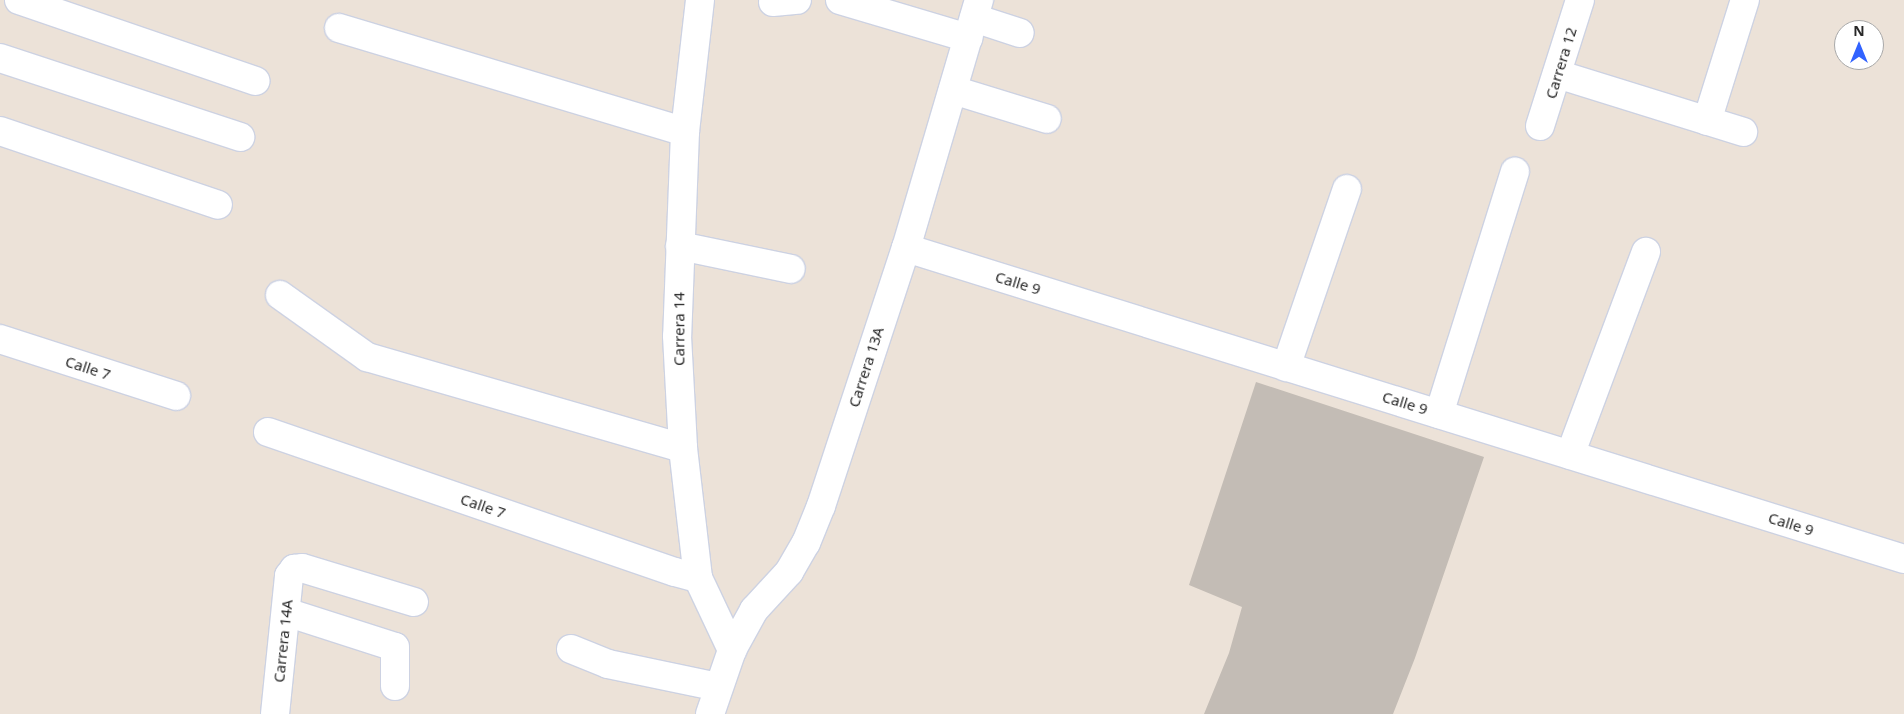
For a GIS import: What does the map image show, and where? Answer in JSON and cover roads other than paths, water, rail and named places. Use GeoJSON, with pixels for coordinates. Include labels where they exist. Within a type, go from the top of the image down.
{"type":"FeatureCollection","features":[{"type":"Feature","properties":{"kind":"street"},"geometry":{"type":"LineString","coordinates":[[19,0],[255,81]]}},
{"type":"Feature","properties":{"kind":"street","name":"Carrera 14"},"geometry":{"type":"LineString","coordinates":[[700,0],[685,132],[676,336],[683,448],[698,578],[732,650]]}},
{"type":"Feature","properties":{"kind":"street"},"geometry":{"type":"LineString","coordinates":[[840,0],[973,19],[1020,33]]}},
{"type":"Feature","properties":{"kind":"street","name":"Carrera 12"},"geometry":{"type":"LineString","coordinates":[[1540,126],[1580,0]]}},
{"type":"Feature","properties":{"kind":"street"},"geometry":{"type":"LineString","coordinates":[[1707,122],[1746,0]]}},
{"type":"Feature","properties":{"kind":"street","name":"Carrera 13A"},"geometry":{"type":"LineString","coordinates":[[710,714],[732,650],[754,610],[789,572],[806,543],[821,506],[906,248],[973,19]]}},
{"type":"Feature","properties":{"kind":"street"},"geometry":{"type":"LineString","coordinates":[[339,28],[685,132]]}},
{"type":"Feature","properties":{"kind":"street"},"geometry":{"type":"LineString","coordinates":[[0,58],[240,137]]}},
{"type":"Feature","properties":{"kind":"street"},"geometry":{"type":"LineString","coordinates":[[1557,74],[1743,132]]}},
{"type":"Feature","properties":{"kind":"street"},"geometry":{"type":"LineString","coordinates":[[952,90],[1047,119]]}},
{"type":"Feature","properties":{"kind":"street"},"geometry":{"type":"LineString","coordinates":[[0,131],[218,205]]}},
{"type":"Feature","properties":{"kind":"street"},"geometry":{"type":"LineString","coordinates":[[1439,414],[1515,172]]}},
{"type":"Feature","properties":{"kind":"street"},"geometry":{"type":"LineString","coordinates":[[1286,367],[1347,189]]}},
{"type":"Feature","properties":{"kind":"street"},"geometry":{"type":"LineString","coordinates":[[680,246],[791,269]]}},
{"type":"Feature","properties":{"kind":"street","name":"Calle 9"},"geometry":{"type":"LineString","coordinates":[[906,248],[1904,559]]}},
{"type":"Feature","properties":{"kind":"street"},"geometry":{"type":"LineString","coordinates":[[1570,455],[1646,252]]}},
{"type":"Feature","properties":{"kind":"street"},"geometry":{"type":"LineString","coordinates":[[280,295],[366,358],[683,448]]}},
{"type":"Feature","properties":{"kind":"street","name":"Calle 7"},"geometry":{"type":"LineString","coordinates":[[0,339],[176,396]]}},
{"type":"Feature","properties":{"kind":"street","name":"Calle 7"},"geometry":{"type":"LineString","coordinates":[[268,432],[675,572],[698,578]]}},
{"type":"Feature","properties":{"kind":"street","name":"Carrera 14A"},"geometry":{"type":"LineString","coordinates":[[275,714],[289,576],[294,569],[302,568],[414,602]]}},
{"type":"Feature","properties":{"kind":"street"},"geometry":{"type":"LineString","coordinates":[[286,612],[395,646],[395,686]]}},
{"type":"Feature","properties":{"kind":"street"},"geometry":{"type":"LineString","coordinates":[[571,649],[608,664],[718,687]]}}]}
